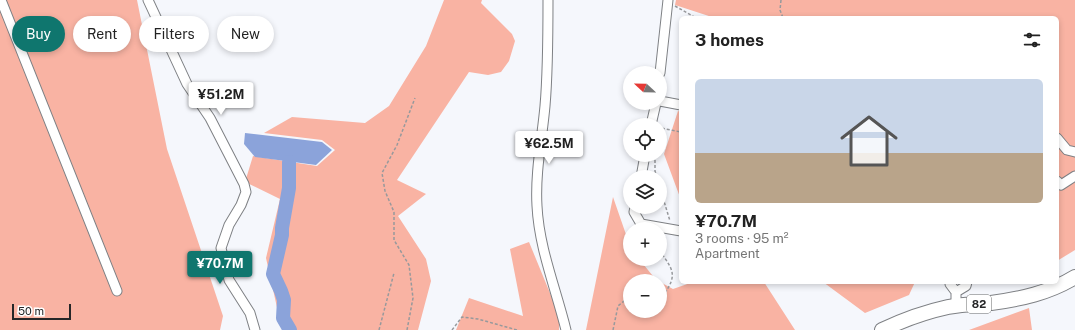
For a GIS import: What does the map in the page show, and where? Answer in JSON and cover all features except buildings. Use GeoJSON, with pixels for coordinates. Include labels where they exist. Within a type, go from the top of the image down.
{"type":"FeatureCollection","features":[{"type":"Feature","properties":{"kind":"main road","name":"82"},"geometry":{"type":"LineString","coordinates":[[882,330],[907,319],[929,312],[956,299],[1030,296],[1056,287],[1075,277]]}},
{"type":"Feature","properties":{"kind":"street"},"geometry":{"type":"LineString","coordinates":[[1,0],[117,291]]}},
{"type":"Feature","properties":{"kind":"street"},"geometry":{"type":"LineString","coordinates":[[148,0],[187,84],[210,118],[244,184],[246,192],[241,205],[229,225],[221,248],[229,280],[250,313],[254,330]]}},
{"type":"Feature","properties":{"kind":"street"},"geometry":{"type":"LineString","coordinates":[[548,0],[545,106],[537,185],[537,206],[544,252],[566,330]]}},
{"type":"Feature","properties":{"kind":"street"},"geometry":{"type":"LineString","coordinates":[[661,66],[669,0]]}},
{"type":"Feature","properties":{"kind":"street"},"geometry":{"type":"LineString","coordinates":[[667,102],[679,105]]}},
{"type":"Feature","properties":{"kind":"street"},"geometry":{"type":"LineString","coordinates":[[1059,140],[1067,150],[1075,152]]}},
{"type":"Feature","properties":{"kind":"street"},"geometry":{"type":"LineString","coordinates":[[1059,184],[1075,176]]}},
{"type":"Feature","properties":{"kind":"street"},"geometry":{"type":"LineString","coordinates":[[635,214],[640,224],[679,231]]}},
{"type":"Feature","properties":{"kind":"street"},"geometry":{"type":"LineString","coordinates":[[950,284],[956,299]]}},
{"type":"Feature","properties":{"kind":"street"},"geometry":{"type":"LineString","coordinates":[[956,299],[966,284]]}},
{"type":"Feature","properties":{"kind":"path"},"geometry":{"type":"LineString","coordinates":[[669,0],[680,10],[692,16]]}},
{"type":"Feature","properties":{"kind":"path"},"geometry":{"type":"LineString","coordinates":[[781,0],[780,10],[782,16]]}},
{"type":"Feature","properties":{"kind":"path"},"geometry":{"type":"LineString","coordinates":[[407,330],[413,298],[409,265],[394,240],[394,212],[385,191],[382,173],[397,145],[415,98]]}},
{"type":"Feature","properties":{"kind":"path"},"geometry":{"type":"LineString","coordinates":[[667,129],[679,132]]}},
{"type":"Feature","properties":{"kind":"path"},"geometry":{"type":"LineString","coordinates":[[667,212],[671,225]]}},
{"type":"Feature","properties":{"kind":"path"},"geometry":{"type":"LineString","coordinates":[[667,290],[671,284],[672,270],[662,254],[665,236],[669,234]]}},
{"type":"Feature","properties":{"kind":"path"},"geometry":{"type":"LineString","coordinates":[[379,330],[394,273]]}},
{"type":"Feature","properties":{"kind":"path"},"geometry":{"type":"LineString","coordinates":[[613,330],[618,306],[623,302]]}},
{"type":"Feature","properties":{"kind":"path"},"geometry":{"type":"LineString","coordinates":[[452,330],[462,317],[478,319],[517,330]]}},
{"type":"Feature","properties":{"kind":"shaded area"},"geometry":{"type":"Polygon","coordinates":[[[0,0],[137,0],[140,16],[139,16],[139,52],[147,52],[167,149],[223,316],[220,330],[0,330],[0,0]]]}},
{"type":"Feature","properties":{"kind":"shaded area"},"geometry":{"type":"Polygon","coordinates":[[[444,0],[482,0],[481,3],[512,34],[515,41],[509,61],[501,72],[488,75],[469,72],[397,180],[426,194],[398,216],[426,259],[431,281],[418,330],[282,330],[266,258],[280,199],[245,182],[253,156],[317,166],[335,150],[322,140],[264,133],[292,117],[365,123],[389,106],[426,46],[444,0]]]}},
{"type":"Feature","properties":{"kind":"shaded area"},"geometry":{"type":"Polygon","coordinates":[[[676,0],[1075,0],[1075,250],[1059,260],[1059,16],[709,16],[675,5],[676,0]]]}},
{"type":"Feature","properties":{"kind":"shaded area"},"geometry":{"type":"Polygon","coordinates":[[[678,111],[679,111],[679,195],[667,162],[667,145],[678,111]]]}},
{"type":"Feature","properties":{"kind":"shaded area"},"geometry":{"type":"Polygon","coordinates":[[[613,197],[623,226],[623,266],[645,266],[651,274],[623,274],[623,318],[667,318],[667,286],[673,289],[687,284],[765,284],[795,330],[586,330],[613,197]]]}},
{"type":"Feature","properties":{"kind":"shaded area"},"geometry":{"type":"Polygon","coordinates":[[[529,242],[559,315],[559,330],[456,330],[469,298],[523,316],[510,249],[529,242]]]}},
{"type":"Feature","properties":{"kind":"shaded area"},"geometry":{"type":"Polygon","coordinates":[[[826,284],[914,284],[909,295],[865,313],[826,284]]]}},
{"type":"Feature","properties":{"kind":"shaded area"},"geometry":{"type":"Polygon","coordinates":[[[1029,308],[1032,330],[969,330],[1029,308]]]}},
{"type":"Feature","properties":{"kind":"water"},"geometry":{"type":"Polygon","coordinates":[[[245,133],[322,142],[332,150],[316,165],[255,157],[244,144],[245,133]]]}},
{"type":"Feature","properties":{"kind":"waterway"},"geometry":{"type":"LineString","coordinates":[[289,162],[289,188],[282,235],[273,274],[284,300],[283,318],[290,330]]}}]}
